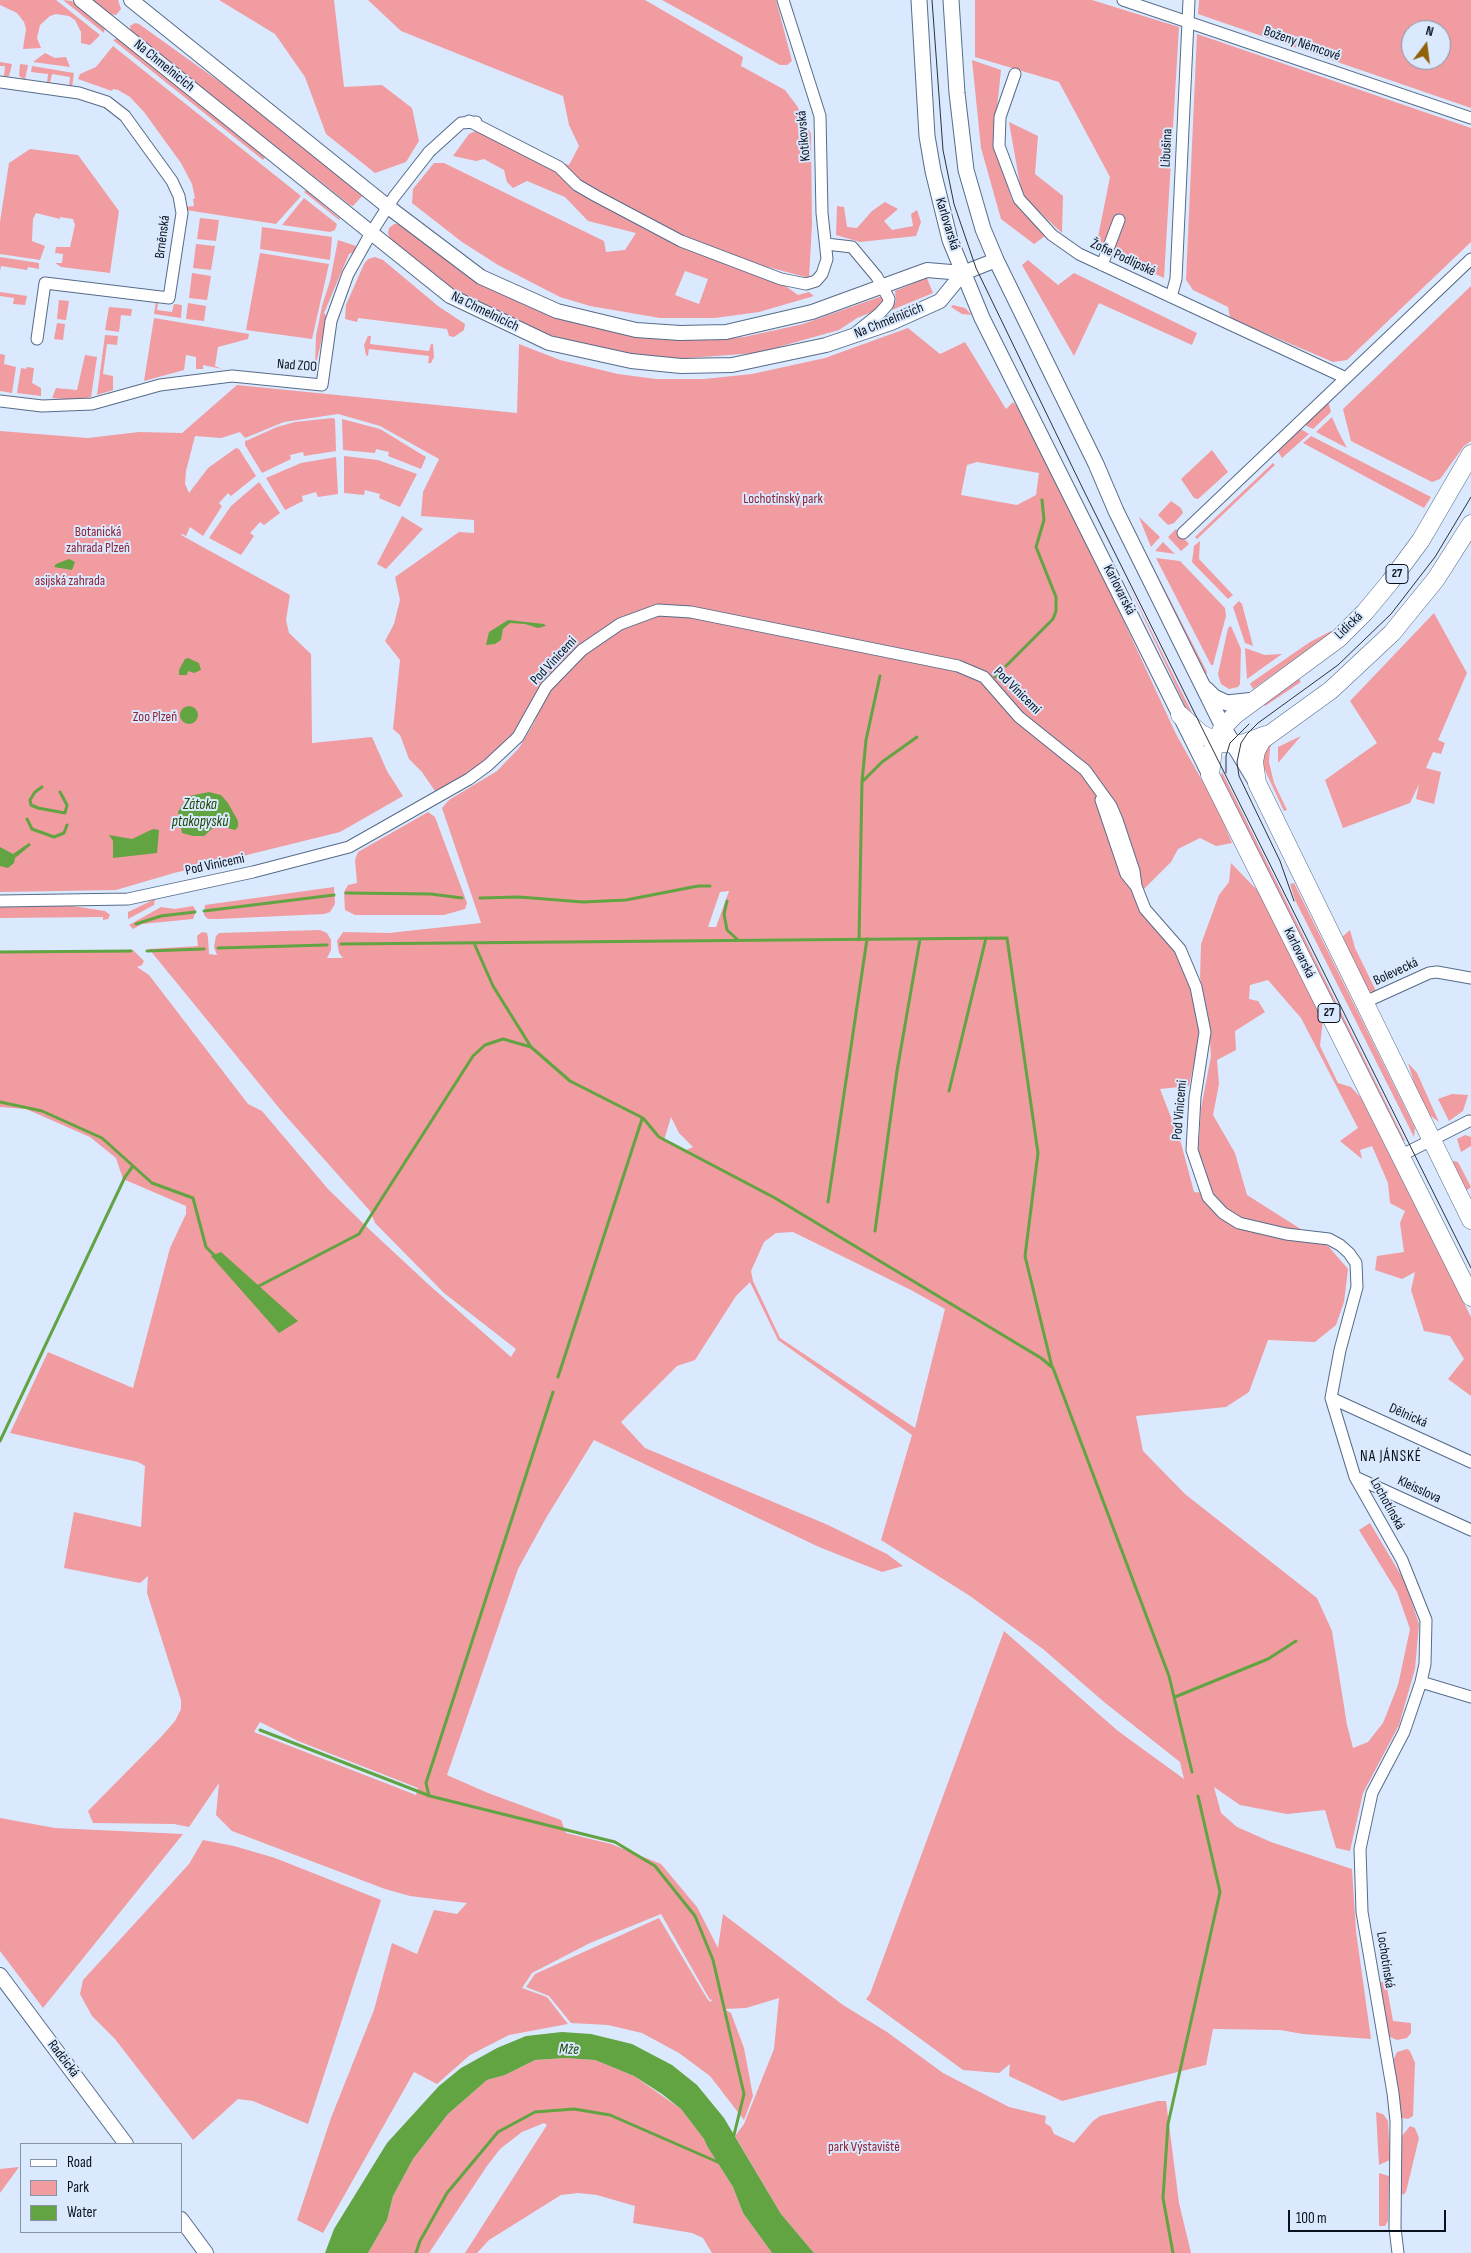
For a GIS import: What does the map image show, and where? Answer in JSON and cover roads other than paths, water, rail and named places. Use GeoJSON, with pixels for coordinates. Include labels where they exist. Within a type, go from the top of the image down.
{"type":"FeatureCollection","features":[{"type":"Feature","properties":{"kind":"main road","name":"Karlovarská"},"geometry":{"type":"LineString","coordinates":[[919,0],[927,127],[932,171],[950,240],[982,318],[1471,1297]]}},
{"type":"Feature","properties":{"kind":"main road"},"geometry":{"type":"LineString","coordinates":[[951,0],[957,93],[966,170],[977,212],[996,260],[1201,682],[1219,734],[1238,750],[1257,784],[1471,1220]]}},
{"type":"Feature","properties":{"kind":"main road","name":"Lidická"},"geometry":{"type":"LineString","coordinates":[[1219,734],[1255,700],[1338,638],[1365,612],[1421,540],[1471,454]]}},
{"type":"Feature","properties":{"kind":"main road","name":"27"},"geometry":{"type":"LineString","coordinates":[[1275,730],[1331,690],[1392,633],[1436,579],[1471,524]]}},
{"type":"Feature","properties":{"kind":"main road"},"geometry":{"type":"LineString","coordinates":[[1201,682],[1221,702],[1255,700]]}},
{"type":"Feature","properties":{"kind":"main road"},"geometry":{"type":"LineString","coordinates":[[1180,715],[1201,734],[1219,734]]}},
{"type":"Feature","properties":{"kind":"main road"},"geometry":{"type":"LineString","coordinates":[[1238,750],[1275,730]]}},
{"type":"Feature","properties":{"kind":"main road"},"geometry":{"type":"LineString","coordinates":[[1257,784],[1254,762],[1256,751],[1262,740],[1275,730]]}},
{"type":"Feature","properties":{"kind":"main road"},"geometry":{"type":"LineString","coordinates":[[1210,775],[1219,734]]}},
{"type":"Feature","properties":{"kind":"street","name":"Na Chmelnicích"},"geometry":{"type":"LineString","coordinates":[[81,0],[450,296],[548,343],[631,361],[681,366],[732,365],[826,345],[891,323],[940,301],[963,273]]}},
{"type":"Feature","properties":{"kind":"street","name":"Na Chmelnicích"},"geometry":{"type":"LineString","coordinates":[[131,0],[387,206],[481,277],[557,311],[636,330],[680,333],[726,332],[812,312],[928,270],[963,273],[996,260]]}},
{"type":"Feature","properties":{"kind":"street","name":"Kotíkovská"},"geometry":{"type":"LineString","coordinates":[[469,121],[559,167],[577,185],[589,193],[681,241],[781,279],[806,284],[816,281],[825,267],[826,244],[822,213],[820,116],[783,0]]}},
{"type":"Feature","properties":{"kind":"street","name":"Boženy Němcové"},"geometry":{"type":"LineString","coordinates":[[1123,0],[1471,118]]}},
{"type":"Feature","properties":{"kind":"street","name":"Libušina"},"geometry":{"type":"LineString","coordinates":[[1171,297],[1176,279],[1189,0]]}},
{"type":"Feature","properties":{"kind":"street","name":"Žofie Podlipské"},"geometry":{"type":"LineString","coordinates":[[1015,74],[1000,117],[999,146],[1020,199],[1052,235],[1066,246],[1102,265],[1346,378]]}},
{"type":"Feature","properties":{"kind":"street","name":"Brněnská"},"geometry":{"type":"LineString","coordinates":[[0,82],[79,93],[107,102],[125,116],[172,181],[179,196],[182,213],[169,298],[45,283],[37,339]]}},
{"type":"Feature","properties":{"kind":"street","name":"Nad ZOO"},"geometry":{"type":"LineString","coordinates":[[0,401],[42,406],[92,404],[160,385],[232,376],[322,385],[331,321],[348,274],[387,206],[429,152],[453,128],[469,121]]}},
{"type":"Feature","properties":{"kind":"street"},"geometry":{"type":"LineString","coordinates":[[469,121],[491,125]]}},
{"type":"Feature","properties":{"kind":"street"},"geometry":{"type":"LineString","coordinates":[[1102,265],[1119,220]]}},
{"type":"Feature","properties":{"kind":"street"},"geometry":{"type":"LineString","coordinates":[[826,244],[852,247],[882,286],[889,299],[888,304],[880,313],[849,337]]}},
{"type":"Feature","properties":{"kind":"street"},"geometry":{"type":"LineString","coordinates":[[1183,533],[1471,259]]}},
{"type":"Feature","properties":{"kind":"street","name":"Pod Vinicemi"},"geometry":{"type":"LineString","coordinates":[[0,901],[128,899],[253,872],[349,847],[469,780],[518,737],[546,687],[582,650],[620,624],[658,610],[691,612],[964,669],[984,677],[1019,717],[1085,770],[1100,790],[1117,820],[1134,871],[1136,886],[1145,909],[1180,949],[1196,987],[1205,1032],[1195,1098],[1192,1150],[1208,1197],[1223,1213],[1239,1222],[1286,1234],[1329,1239],[1349,1253]]}},
{"type":"Feature","properties":{"kind":"street","name":"Bolevecká"},"geometry":{"type":"LineString","coordinates":[[1363,1003],[1428,973],[1437,972],[1471,978]]}},
{"type":"Feature","properties":{"kind":"street"},"geometry":{"type":"LineString","coordinates":[[1400,1156],[1470,1119]]}},
{"type":"Feature","properties":{"kind":"street","name":"Lochotínská"},"geometry":{"type":"LineString","coordinates":[[1349,1253],[1356,1263],[1357,1287],[1340,1350],[1331,1398],[1355,1477],[1402,1560],[1426,1620],[1425,1664],[1421,1682],[1404,1732],[1372,1794],[1360,1849],[1362,1912],[1393,2093],[1396,2147],[1395,2228],[1398,2253]]}},
{"type":"Feature","properties":{"kind":"street","name":"Dělnická"},"geometry":{"type":"LineString","coordinates":[[1331,1398],[1471,1462]]}},
{"type":"Feature","properties":{"kind":"street","name":"Kleisslova"},"geometry":{"type":"LineString","coordinates":[[1355,1477],[1471,1530]]}},
{"type":"Feature","properties":{"kind":"street"},"geometry":{"type":"LineString","coordinates":[[1421,1682],[1471,1698]]}},
{"type":"Feature","properties":{"kind":"street","name":"Radčická"},"geometry":{"type":"LineString","coordinates":[[0,1975],[125,2143]]}},
{"type":"Feature","properties":{"kind":"street"},"geometry":{"type":"LineString","coordinates":[[182,2220],[206,2253]]}},
{"type":"Feature","properties":{"kind":"water"},"geometry":{"type":"Polygon","coordinates":[[[69,559],[75,562],[72,570],[54,567],[56,564],[69,559]]]}},
{"type":"Feature","properties":{"kind":"water"},"geometry":{"type":"Polygon","coordinates":[[[508,620],[544,624],[546,626],[538,628],[525,624],[510,623],[503,629],[501,640],[495,644],[486,645],[489,632],[508,620]]]}},
{"type":"Feature","properties":{"kind":"water"},"geometry":{"type":"Polygon","coordinates":[[[188,658],[199,663],[201,670],[194,673],[188,671],[187,675],[179,675],[179,670],[185,659],[188,658]]]}},
{"type":"Feature","properties":{"kind":"water"},"geometry":{"type":"Polygon","coordinates":[[[185,706],[193,706],[198,711],[196,722],[185,724],[180,719],[180,711],[185,706]]]}},
{"type":"Feature","properties":{"kind":"water","name":"Zátoka ptakopysků"},"geometry":{"type":"Polygon","coordinates":[[[209,792],[221,795],[228,803],[238,821],[238,827],[235,830],[220,826],[214,827],[204,836],[182,833],[178,812],[184,802],[189,796],[209,792]]]}},
{"type":"Feature","properties":{"kind":"water"},"geometry":{"type":"Polygon","coordinates":[[[153,829],[159,830],[157,853],[113,858],[113,841],[109,835],[132,839],[153,829]]]}},
{"type":"Feature","properties":{"kind":"water"},"geometry":{"type":"Polygon","coordinates":[[[29,843],[31,845],[15,858],[14,863],[8,868],[0,866],[0,847],[13,854],[29,843]]]}},
{"type":"Feature","properties":{"kind":"water"},"geometry":{"type":"Polygon","coordinates":[[[221,1252],[298,1321],[279,1333],[211,1256],[221,1252]]]}},
{"type":"Feature","properties":{"kind":"water","name":"Mže"},"geometry":{"type":"Polygon","coordinates":[[[562,2032],[591,2034],[632,2044],[672,2065],[697,2085],[724,2118],[781,2214],[814,2253],[772,2253],[743,2213],[733,2187],[704,2139],[681,2109],[662,2094],[634,2076],[595,2060],[565,2058],[535,2060],[505,2075],[487,2080],[448,2114],[413,2159],[393,2196],[387,2220],[368,2253],[325,2253],[334,2229],[387,2143],[439,2086],[461,2068],[497,2048],[526,2036],[562,2032]]]}},
{"type":"Feature","properties":{"kind":"waterway"},"geometry":{"type":"LineString","coordinates":[[1006,666],[1053,619],[1056,611],[1056,597],[1036,547],[1044,520],[1042,500]]}},
{"type":"Feature","properties":{"kind":"waterway"},"geometry":{"type":"LineString","coordinates":[[995,677],[1000,672]]}},
{"type":"Feature","properties":{"kind":"waterway"},"geometry":{"type":"LineString","coordinates":[[859,940],[862,782],[866,740],[880,676]]}},
{"type":"Feature","properties":{"kind":"waterway"},"geometry":{"type":"LineString","coordinates":[[862,782],[882,762],[917,737]]}},
{"type":"Feature","properties":{"kind":"waterway"},"geometry":{"type":"LineString","coordinates":[[42,787],[35,792],[30,800],[31,805],[65,813],[67,805],[60,792]]}},
{"type":"Feature","properties":{"kind":"waterway"},"geometry":{"type":"LineString","coordinates":[[27,819],[32,829],[54,837],[64,833],[67,825]]}},
{"type":"Feature","properties":{"kind":"waterway"},"geometry":{"type":"LineString","coordinates":[[480,898],[519,897],[583,902],[626,900],[698,886],[710,886]]}},
{"type":"Feature","properties":{"kind":"waterway"},"geometry":{"type":"LineString","coordinates":[[346,893],[431,894],[462,898]]}},
{"type":"Feature","properties":{"kind":"waterway"},"geometry":{"type":"LineString","coordinates":[[204,911],[334,895]]}},
{"type":"Feature","properties":{"kind":"waterway"},"geometry":{"type":"LineString","coordinates":[[727,901],[724,914],[727,930],[738,940]]}},
{"type":"Feature","properties":{"kind":"waterway"},"geometry":{"type":"LineString","coordinates":[[136,924],[161,916],[195,912]]}},
{"type":"Feature","properties":{"kind":"waterway"},"geometry":{"type":"LineString","coordinates":[[949,1091],[986,938]]}},
{"type":"Feature","properties":{"kind":"waterway"},"geometry":{"type":"LineString","coordinates":[[341,944],[1007,938],[1038,1153],[1025,1256],[1052,1367]]}},
{"type":"Feature","properties":{"kind":"waterway"},"geometry":{"type":"LineString","coordinates":[[828,1202],[867,939]]}},
{"type":"Feature","properties":{"kind":"waterway"},"geometry":{"type":"LineString","coordinates":[[875,1231],[897,1071],[920,939]]}},
{"type":"Feature","properties":{"kind":"waterway"},"geometry":{"type":"LineString","coordinates":[[474,943],[493,986],[531,1047]]}},
{"type":"Feature","properties":{"kind":"waterway"},"geometry":{"type":"LineString","coordinates":[[218,948],[327,945]]}},
{"type":"Feature","properties":{"kind":"waterway"},"geometry":{"type":"LineString","coordinates":[[147,951],[204,949]]}},
{"type":"Feature","properties":{"kind":"waterway"},"geometry":{"type":"LineString","coordinates":[[0,952],[131,951]]}},
{"type":"Feature","properties":{"kind":"waterway"},"geometry":{"type":"LineString","coordinates":[[257,1287],[359,1234],[473,1056],[485,1045],[503,1039],[531,1047],[570,1081],[643,1118],[659,1137],[775,1198],[1041,1358],[1053,1368],[1169,1676],[1192,1772]]}},
{"type":"Feature","properties":{"kind":"waterway"},"geometry":{"type":"LineString","coordinates":[[0,1102],[42,1111],[102,1138],[152,1183],[193,1198],[206,1247],[216,1257]]}},
{"type":"Feature","properties":{"kind":"waterway"},"geometry":{"type":"LineString","coordinates":[[558,1377],[642,1119]]}},
{"type":"Feature","properties":{"kind":"waterway"},"geometry":{"type":"LineString","coordinates":[[0,1441],[125,1177],[133,1166]]}},
{"type":"Feature","properties":{"kind":"waterway"},"geometry":{"type":"LineString","coordinates":[[429,1796],[426,1783],[553,1392]]}},
{"type":"Feature","properties":{"kind":"waterway"},"geometry":{"type":"LineString","coordinates":[[1175,1697],[1268,1659],[1296,1641]]}},
{"type":"Feature","properties":{"kind":"waterway"},"geometry":{"type":"LineString","coordinates":[[260,1730],[430,1796],[615,1842],[655,1866],[695,1916],[713,1960],[744,2094],[733,2139]]}},
{"type":"Feature","properties":{"kind":"waterway"},"geometry":{"type":"LineString","coordinates":[[1173,2253],[1163,2198],[1168,2124],[1220,1892],[1198,1796]]}},
{"type":"Feature","properties":{"kind":"waterway"},"geometry":{"type":"LineString","coordinates":[[416,2253],[420,2241],[447,2193],[498,2132],[535,2112],[574,2109],[610,2115],[720,2163]]}},
{"type":"Feature","properties":{"kind":"tram line"},"geometry":{"type":"LineString","coordinates":[[932,0],[943,150],[954,204],[976,268],[1083,489],[1471,1268]]}},
{"type":"Feature","properties":{"kind":"tram line"},"geometry":{"type":"LineString","coordinates":[[1294,901],[1280,861],[1239,776],[1237,762],[1241,743],[1258,723],[1338,665],[1391,614],[1435,557],[1471,497]]}},
{"type":"Feature","properties":{"kind":"tram line"},"geometry":{"type":"LineString","coordinates":[[1226,773],[1226,756],[1230,743],[1249,724]]}},
{"type":"Feature","properties":{"kind":"district","name":"NA JÁNSKÉ"},"geometry":{"type":"Point","coordinates":[1391,1457]}},
{"type":"Feature","properties":{"kind":"park label","name":"Lochotínský park"},"geometry":{"type":"Point","coordinates":[783,499]}},
{"type":"Feature","properties":{"kind":"park label","name":"Botanická zahrada Plzeň"},"geometry":{"type":"Point","coordinates":[98,540]}},
{"type":"Feature","properties":{"kind":"park label","name":"asijská zahrada"},"geometry":{"type":"Point","coordinates":[70,581]}},
{"type":"Feature","properties":{"kind":"park label","name":"Zoo Plzeň"},"geometry":{"type":"Point","coordinates":[155,717]}},
{"type":"Feature","properties":{"kind":"park label","name":"park Výstaviště"},"geometry":{"type":"Point","coordinates":[864,2147]}}]}
